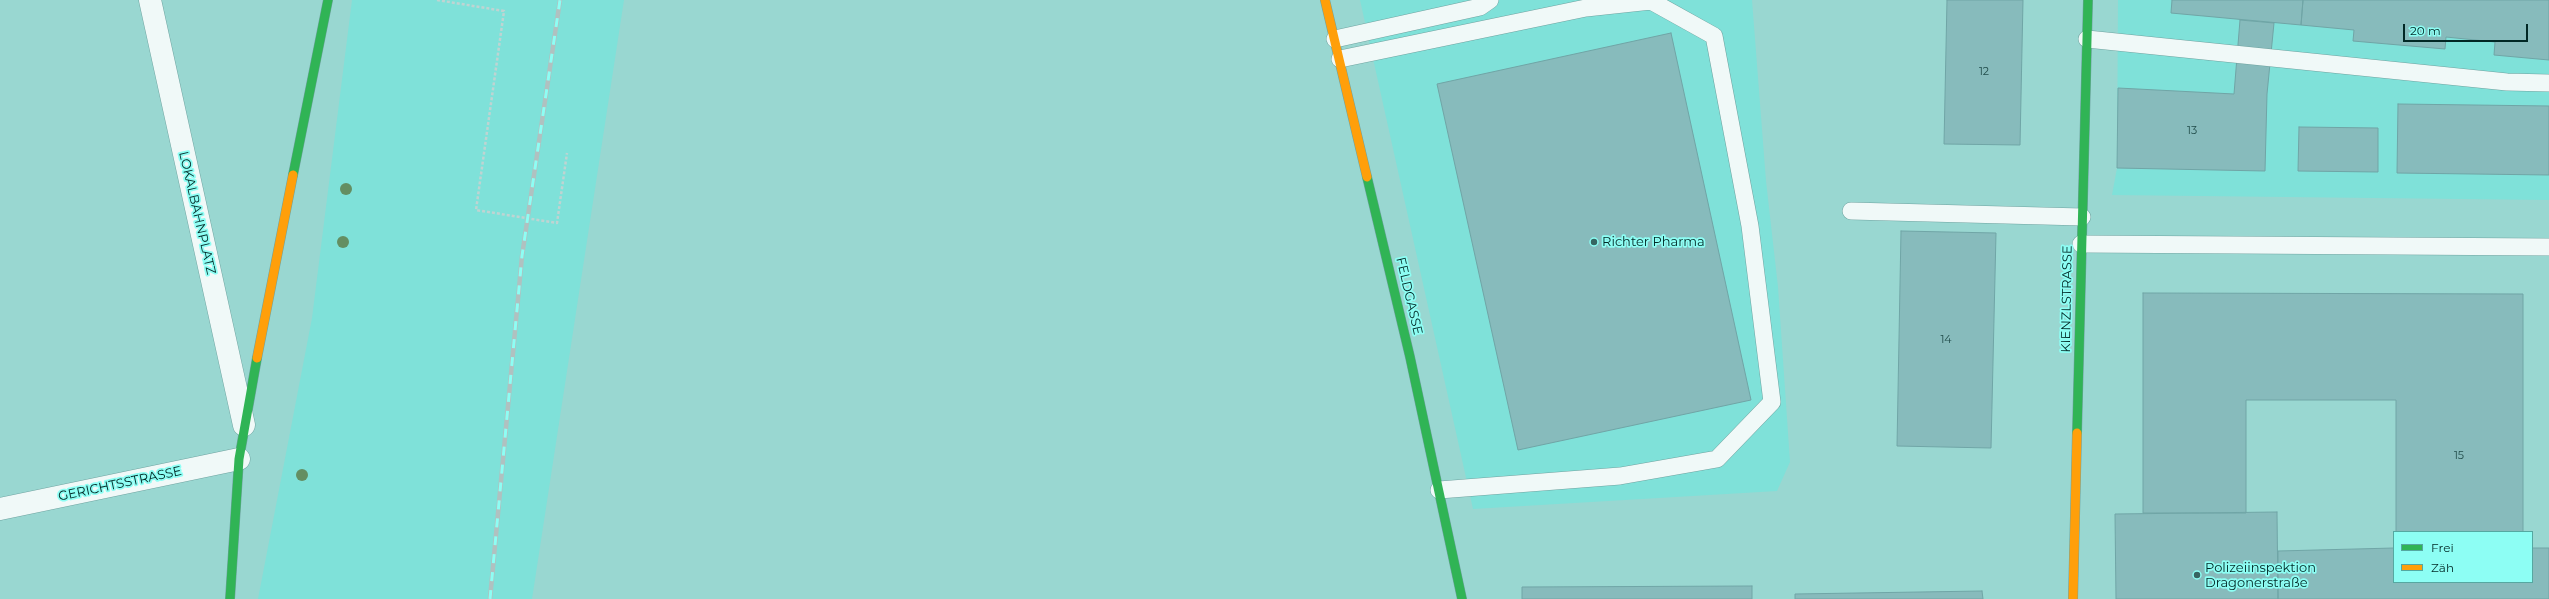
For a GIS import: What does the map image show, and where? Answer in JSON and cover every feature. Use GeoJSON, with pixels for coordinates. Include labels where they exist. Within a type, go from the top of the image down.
{"type":"FeatureCollection","features":[{"type":"Feature","properties":{"kind":"street","name":"LOKALBAHNPLATZ"},"geometry":{"type":"LineString","coordinates":[[150,0],[244,425]]}},
{"type":"Feature","properties":{"kind":"street","name":"LOKALBAHNPLATZ"},"geometry":{"type":"LineString","coordinates":[[230,599],[239,458],[244,425],[328,0]]}},
{"type":"Feature","properties":{"kind":"street","name":"FELDGASSE"},"geometry":{"type":"LineString","coordinates":[[1325,0],[1410,357],[1462,599]]}},
{"type":"Feature","properties":{"kind":"street","name":"KIENZLSTRASSE"},"geometry":{"type":"LineString","coordinates":[[2073,599],[2088,0]]}},
{"type":"Feature","properties":{"kind":"street","name":"GERICHTSSTRASSE"},"geometry":{"type":"LineString","coordinates":[[0,509],[239,458]]}},
{"type":"Feature","properties":{"kind":"lane"},"geometry":{"type":"LineString","coordinates":[[1335,39],[1480,7],[1490,0]]}},
{"type":"Feature","properties":{"kind":"lane"},"geometry":{"type":"LineString","coordinates":[[1340,59],[1586,8],[1651,0],[1714,36],[1750,226],[1772,402],[1717,459],[1620,476],[1439,490]]}},
{"type":"Feature","properties":{"kind":"lane"},"geometry":{"type":"LineString","coordinates":[[2087,39],[2507,82],[2549,83]]}},
{"type":"Feature","properties":{"kind":"lane"},"geometry":{"type":"LineString","coordinates":[[1851,211],[2082,217]]}},
{"type":"Feature","properties":{"kind":"lane"},"geometry":{"type":"LineString","coordinates":[[2081,244],[2549,247]]}},
{"type":"Feature","properties":{"kind":"path"},"geometry":{"type":"LineString","coordinates":[[437,0],[504,11],[476,210],[557,223],[567,153]]}},
{"type":"Feature","properties":{"kind":"shaded area"},"geometry":{"type":"Polygon","coordinates":[[[352,0],[624,0],[532,599],[258,599],[312,318],[352,0]]]}},
{"type":"Feature","properties":{"kind":"shaded area"},"geometry":{"type":"Polygon","coordinates":[[[1360,0],[1752,0],[1766,181],[1778,287],[1790,462],[1777,491],[1473,509],[1360,0]]]}},
{"type":"Feature","properties":{"kind":"shaded area"},"geometry":{"type":"Polygon","coordinates":[[[2118,0],[2549,0],[2549,200],[2112,195],[2117,168],[2118,0]]]}},
{"type":"Feature","properties":{"kind":"building"},"geometry":{"type":"Polygon","coordinates":[[[1947,0],[2023,0],[2020,145],[1944,144],[1947,0]]]}},
{"type":"Feature","properties":{"kind":"building"},"geometry":{"type":"Polygon","coordinates":[[[2172,0],[2303,0],[2301,25],[2171,13],[2172,0]]]}},
{"type":"Feature","properties":{"kind":"building"},"geometry":{"type":"Polygon","coordinates":[[[2303,0],[2549,0],[2549,60],[2494,55],[2495,42],[2446,37],[2445,49],[2353,41],[2354,30],[2301,25],[2303,0]]]}},
{"type":"Feature","properties":{"kind":"building"},"geometry":{"type":"Polygon","coordinates":[[[2240,20],[2274,23],[2267,94],[2265,171],[2117,168],[2118,88],[2234,94],[2240,20]]]}},
{"type":"Feature","properties":{"kind":"building","name":"Richter Pharma"},"geometry":{"type":"Polygon","coordinates":[[[1671,33],[1751,400],[1518,450],[1437,84],[1671,33]]]}},
{"type":"Feature","properties":{"kind":"building"},"geometry":{"type":"Polygon","coordinates":[[[2398,104],[2549,106],[2549,175],[2397,173],[2398,104]]]}},
{"type":"Feature","properties":{"kind":"building"},"geometry":{"type":"Polygon","coordinates":[[[2299,127],[2378,128],[2378,172],[2298,171],[2299,127]]]}},
{"type":"Feature","properties":{"kind":"building"},"geometry":{"type":"Polygon","coordinates":[[[1901,231],[1996,233],[1991,448],[1897,446],[1901,231]]]}},
{"type":"Feature","properties":{"kind":"building"},"geometry":{"type":"Polygon","coordinates":[[[2143,293],[2523,294],[2523,531],[2396,531],[2396,400],[2246,400],[2246,513],[2143,513],[2143,293]]]}},
{"type":"Feature","properties":{"kind":"building","name":"Polizeiinspektion Dragonerstraße"},"geometry":{"type":"Polygon","coordinates":[[[2277,512],[2278,599],[2116,599],[2115,514],[2277,512]]]}},
{"type":"Feature","properties":{"kind":"building"},"geometry":{"type":"Polygon","coordinates":[[[2393,548],[2393,583],[2533,583],[2533,548],[2549,548],[2549,599],[2278,599],[2278,551],[2393,548]]]}},
{"type":"Feature","properties":{"kind":"building"},"geometry":{"type":"Polygon","coordinates":[[[1752,586],[1752,599],[1522,599],[1522,587],[1752,586]]]}},
{"type":"Feature","properties":{"kind":"building"},"geometry":{"type":"Polygon","coordinates":[[[1982,591],[1983,599],[1795,599],[1795,594],[1982,591]]]}},
{"type":"Feature","properties":{"kind":"railway"},"geometry":{"type":"LineString","coordinates":[[490,599],[522,256],[560,0]]}},
{"type":"Feature","properties":{"kind":"traffic: fast"},"geometry":{"type":"LineString","coordinates":[[293,175],[328,0]]}},
{"type":"Feature","properties":{"kind":"traffic: fast"},"geometry":{"type":"LineString","coordinates":[[2077,433],[2088,0]]}},
{"type":"Feature","properties":{"kind":"traffic: fast"},"geometry":{"type":"LineString","coordinates":[[1367,177],[1410,357],[1462,599]]}},
{"type":"Feature","properties":{"kind":"traffic: fast"},"geometry":{"type":"LineString","coordinates":[[230,599],[239,459],[257,358]]}},
{"type":"Feature","properties":{"kind":"traffic: slow"},"geometry":{"type":"LineString","coordinates":[[1325,0],[1367,177]]}},
{"type":"Feature","properties":{"kind":"traffic: slow"},"geometry":{"type":"LineString","coordinates":[[257,358],[293,175]]}},
{"type":"Feature","properties":{"kind":"traffic: slow"},"geometry":{"type":"LineString","coordinates":[[2073,599],[2077,433]]}},
{"type":"Feature","properties":{"kind":"place","name":"Richter Pharma"},"geometry":{"type":"Point","coordinates":[1594,242]}},
{"type":"Feature","properties":{"kind":"place","name":"Polizeiinspektion Dragonerstraße"},"geometry":{"type":"Point","coordinates":[2197,575]}}]}
